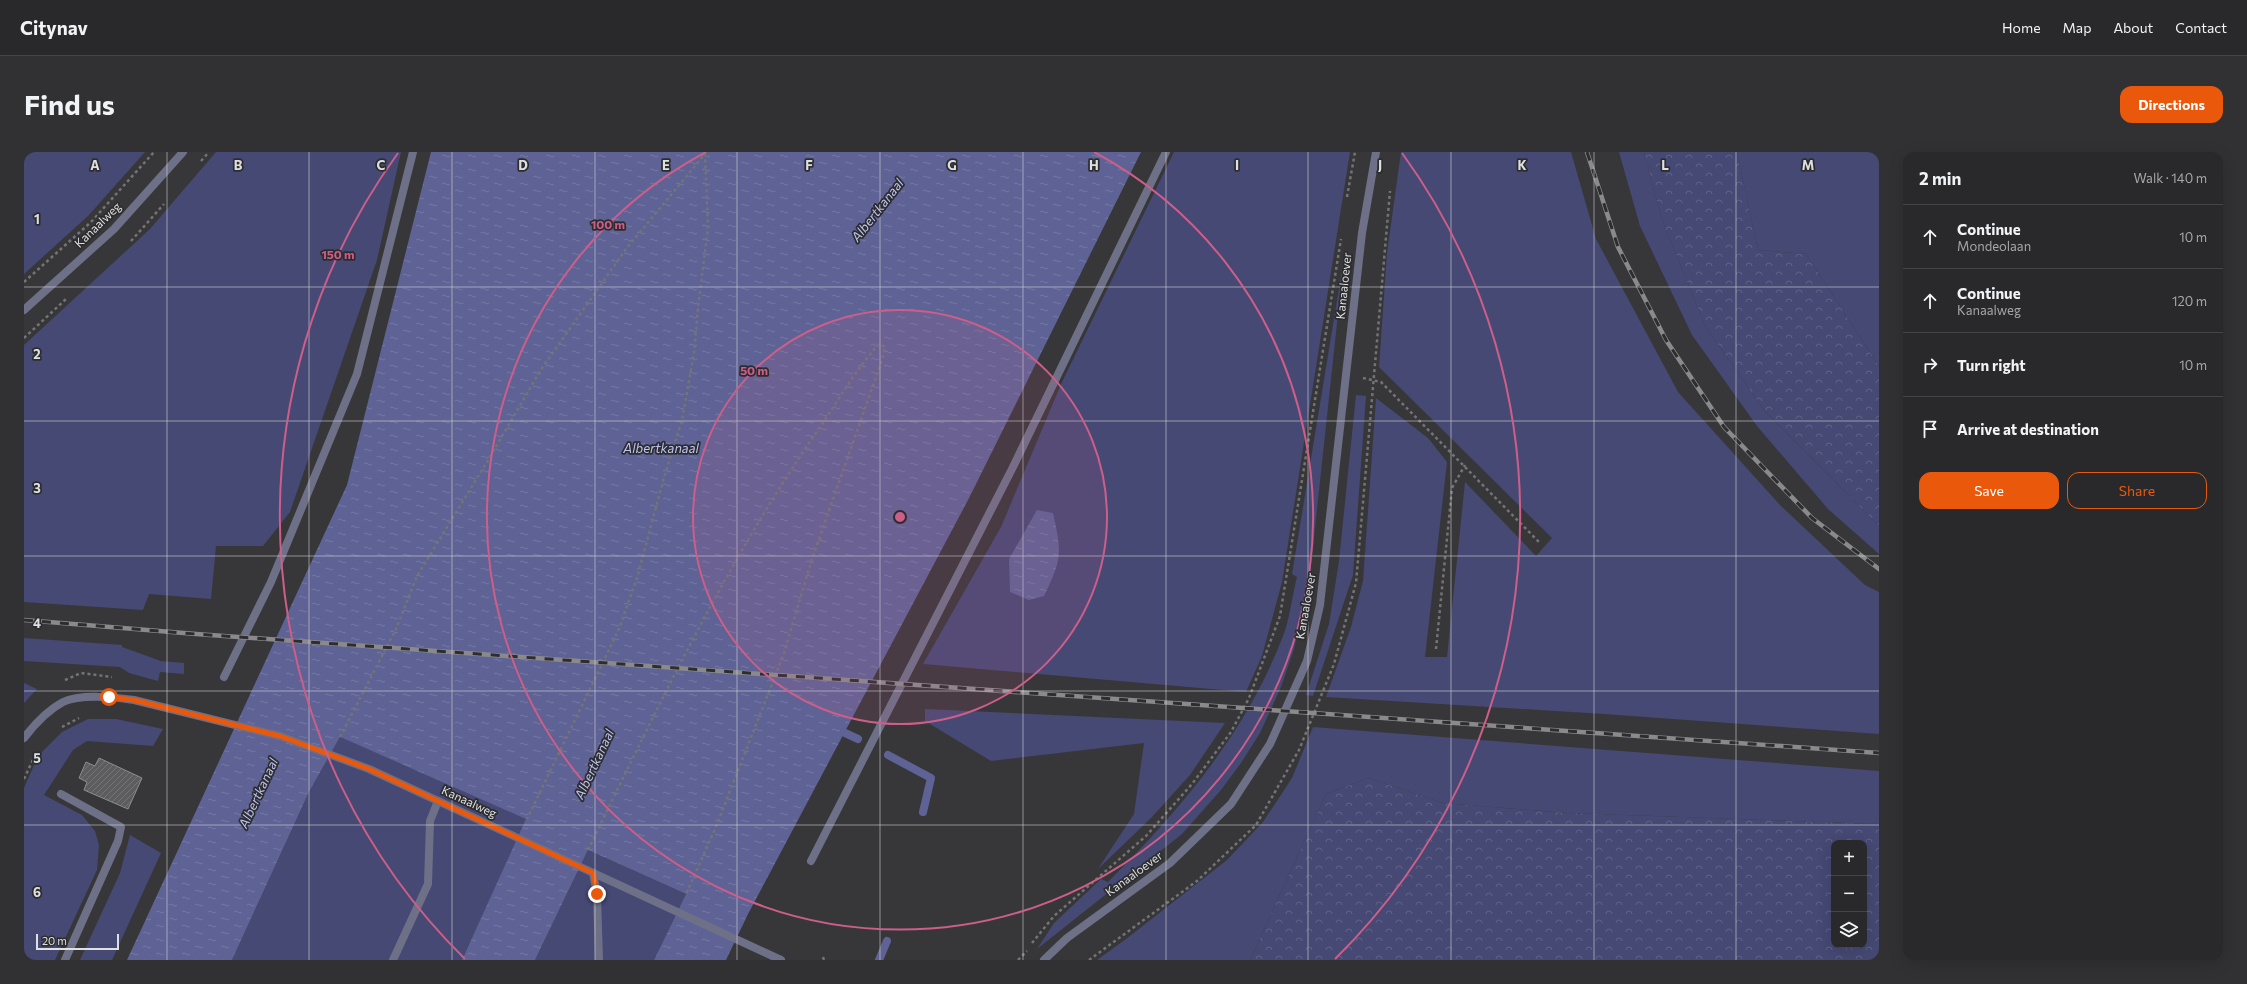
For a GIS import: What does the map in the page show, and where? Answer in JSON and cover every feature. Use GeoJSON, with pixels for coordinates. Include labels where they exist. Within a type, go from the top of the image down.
{"type":"FeatureCollection","features":[{"type":"Feature","properties":{"kind":"street","name":"Kanaalweg"},"geometry":{"type":"LineString","coordinates":[[24,310],[114,229],[183,152]]}},
{"type":"Feature","properties":{"kind":"street"},"geometry":{"type":"LineString","coordinates":[[224,677],[271,582],[357,374],[413,152]]}},
{"type":"Feature","properties":{"kind":"street"},"geometry":{"type":"LineString","coordinates":[[811,861],[1012,469],[1166,152]]}},
{"type":"Feature","properties":{"kind":"street","name":"Kanaaloever"},"geometry":{"type":"LineString","coordinates":[[1044,960],[1067,938],[1170,863],[1231,804],[1270,744],[1307,662],[1320,605],[1336,450],[1347,374],[1362,234],[1376,152]]}},
{"type":"Feature","properties":{"kind":"street","name":"Kanaalweg"},"geometry":{"type":"LineString","coordinates":[[24,738],[36,723],[63,702],[109,697],[134,700],[280,736],[369,769],[781,960]]}},
{"type":"Feature","properties":{"kind":"street"},"geometry":{"type":"LineString","coordinates":[[61,794],[121,827],[118,841],[64,960]]}},
{"type":"Feature","properties":{"kind":"street"},"geometry":{"type":"LineString","coordinates":[[393,960],[428,884],[430,821],[438,801]]}},
{"type":"Feature","properties":{"kind":"street"},"geometry":{"type":"LineString","coordinates":[[593,873],[597,894],[599,960]]}},
{"type":"Feature","properties":{"kind":"path"},"geometry":{"type":"LineString","coordinates":[[24,282],[91,222],[154,152]]}},
{"type":"Feature","properties":{"kind":"path"},"geometry":{"type":"LineString","coordinates":[[1347,199],[1354,152]]}},
{"type":"Feature","properties":{"kind":"path"},"geometry":{"type":"LineString","coordinates":[[340,737],[396,629],[416,576],[490,457],[540,371],[626,249],[705,154],[708,227],[694,353],[682,420],[663,481],[637,578],[619,629],[526,819]]}},
{"type":"Feature","properties":{"kind":"path"},"geometry":{"type":"LineString","coordinates":[[1018,960],[1054,916],[1146,836],[1187,790],[1231,732],[1249,698],[1265,658],[1282,602],[1341,238]]}},
{"type":"Feature","properties":{"kind":"path"},"geometry":{"type":"LineString","coordinates":[[588,850],[671,680],[738,557],[782,481],[879,344],[885,347],[881,363],[812,559],[783,656],[715,828],[686,894]]}},
{"type":"Feature","properties":{"kind":"path"},"geometry":{"type":"LineString","coordinates":[[1347,374],[1381,382],[1540,543]]}},
{"type":"Feature","properties":{"kind":"path"},"geometry":{"type":"LineString","coordinates":[[1436,649],[1452,488],[1465,466]]}},
{"type":"Feature","properties":{"kind":"path"},"geometry":{"type":"LineString","coordinates":[[60,728],[86,714]]}},
{"type":"Feature","properties":{"kind":"path"},"geometry":{"type":"LineString","coordinates":[[24,779],[35,755],[40,749]]}},
{"type":"Feature","properties":{"kind":"green space"},"geometry":{"type":"Polygon","coordinates":[[[24,152],[145,152],[88,216],[24,274],[24,152]]]}},
{"type":"Feature","properties":{"kind":"green space"},"geometry":{"type":"Polygon","coordinates":[[[216,152],[401,152],[377,260],[290,512],[263,546],[216,546],[211,599],[149,594],[143,610],[24,602],[24,345],[150,229],[216,152]]]}},
{"type":"Feature","properties":{"kind":"green space"},"geometry":{"type":"Polygon","coordinates":[[[1174,152],[1350,152],[1282,582],[1262,656],[1246,692],[923,664],[1001,527],[1062,382],[1174,152]]]}},
{"type":"Feature","properties":{"kind":"green space"},"geometry":{"type":"Polygon","coordinates":[[[1401,152],[1571,152],[1596,239],[1678,392],[1780,505],[1865,585],[1879,592],[1879,734],[1604,714],[1326,697],[1351,627],[1363,581],[1376,398],[1428,438],[1447,462],[1425,657],[1447,657],[1465,482],[1536,556],[1552,538],[1379,367],[1387,253],[1401,152]]]}},
{"type":"Feature","properties":{"kind":"green space"},"geometry":{"type":"Polygon","coordinates":[[[1619,152],[1644,152],[1661,217],[1705,326],[1764,410],[1879,526],[1879,554],[1828,509],[1757,426],[1692,335],[1640,226],[1619,152]]]}},
{"type":"Feature","properties":{"kind":"green space"},"geometry":{"type":"Polygon","coordinates":[[[1644,152],[1737,152],[1758,250],[1806,254],[1879,366],[1879,526],[1764,410],[1705,326],[1661,217],[1644,152]]]}},
{"type":"Feature","properties":{"kind":"green space"},"geometry":{"type":"Polygon","coordinates":[[[1737,152],[1879,152],[1879,366],[1806,254],[1758,250],[1737,152]]]}},
{"type":"Feature","properties":{"kind":"green space"},"geometry":{"type":"Polygon","coordinates":[[[1344,258],[1309,584],[1294,649],[1281,687],[1260,733],[1241,763],[1221,790],[1182,834],[1037,949],[1054,923],[1101,879],[1108,882],[1161,827],[1209,768],[1250,705],[1268,671],[1283,636],[1297,577],[1292,574],[1344,258]]]}},
{"type":"Feature","properties":{"kind":"green space"},"geometry":{"type":"Polygon","coordinates":[[[1356,395],[1366,396],[1353,575],[1313,696],[1306,695],[1329,624],[1339,561],[1356,395]]]}},
{"type":"Feature","properties":{"kind":"green space"},"geometry":{"type":"Polygon","coordinates":[[[24,638],[122,645],[122,647],[161,661],[184,663],[184,674],[160,672],[158,681],[129,673],[120,667],[24,661],[24,638]]]}},
{"type":"Feature","properties":{"kind":"green space"},"geometry":{"type":"Polygon","coordinates":[[[24,683],[37,689],[24,703],[24,683]]]}},
{"type":"Feature","properties":{"kind":"green space"},"geometry":{"type":"Polygon","coordinates":[[[925,709],[1225,723],[1190,775],[1151,818],[1098,869],[1134,814],[1144,743],[991,761],[925,721],[925,709]]]}},
{"type":"Feature","properties":{"kind":"green space"},"geometry":{"type":"Polygon","coordinates":[[[88,719],[116,719],[163,729],[153,746],[87,741],[73,750],[44,795],[82,815],[95,831],[99,845],[97,870],[55,960],[24,960],[24,788],[38,756],[62,732],[88,719]]]}},
{"type":"Feature","properties":{"kind":"green space"},"geometry":{"type":"Polygon","coordinates":[[[1313,727],[1879,771],[1879,824],[1567,813],[1443,803],[1368,778],[1326,794],[1250,960],[1097,960],[1227,860],[1263,822],[1292,778],[1313,727]]]}},
{"type":"Feature","properties":{"kind":"green space"},"geometry":{"type":"Polygon","coordinates":[[[340,737],[527,819],[462,960],[232,960],[309,792],[340,737]]]}},
{"type":"Feature","properties":{"kind":"green space"},"geometry":{"type":"Polygon","coordinates":[[[1368,778],[1443,803],[1567,813],[1879,824],[1879,960],[1250,960],[1326,794],[1368,778]]]}},
{"type":"Feature","properties":{"kind":"green space"},"geometry":{"type":"Polygon","coordinates":[[[130,835],[161,853],[112,960],[80,960],[120,873],[130,835]]]}},
{"type":"Feature","properties":{"kind":"green space"},"geometry":{"type":"Polygon","coordinates":[[[588,850],[686,894],[654,960],[535,960],[588,850]]]}},
{"type":"Feature","properties":{"kind":"water","name":"Albertkanaal"},"geometry":{"type":"Polygon","coordinates":[[[431,152],[1141,152],[968,500],[748,914],[726,960],[654,960],[686,894],[588,850],[535,960],[462,960],[526,819],[340,737],[309,792],[232,960],[127,960],[347,485],[431,152]]]}},
{"type":"Feature","properties":{"kind":"water"},"geometry":{"type":"Polygon","coordinates":[[[1037,510],[1053,513],[1058,538],[1059,556],[1054,573],[1044,596],[1029,600],[1010,592],[1009,559],[1037,510]]]}},
{"type":"Feature","properties":{"kind":"building"},"geometry":{"type":"Polygon","coordinates":[[[99,758],[142,778],[128,809],[84,790],[87,782],[79,778],[86,762],[95,766],[99,758]]]}},
{"type":"Feature","properties":{"kind":"waterway"},"geometry":{"type":"LineString","coordinates":[[845,733],[858,739]]}},
{"type":"Feature","properties":{"kind":"waterway"},"geometry":{"type":"LineString","coordinates":[[888,755],[931,778],[923,812]]}},
{"type":"Feature","properties":{"kind":"waterway"},"geometry":{"type":"LineString","coordinates":[[879,960],[887,941]]}},
{"type":"Feature","properties":{"kind":"railway"},"geometry":{"type":"LineString","coordinates":[[1587,152],[1618,247],[1666,340],[1724,427],[1812,518],[1879,569]]}},
{"type":"Feature","properties":{"kind":"railway"},"geometry":{"type":"LineString","coordinates":[[24,620],[196,634],[1879,753]]}},
{"type":"Feature","properties":{"kind":"route"},"geometry":{"type":"LineString","coordinates":[[109,697],[134,700],[229,722],[280,736],[369,769],[593,873],[597,894]]}}]}
